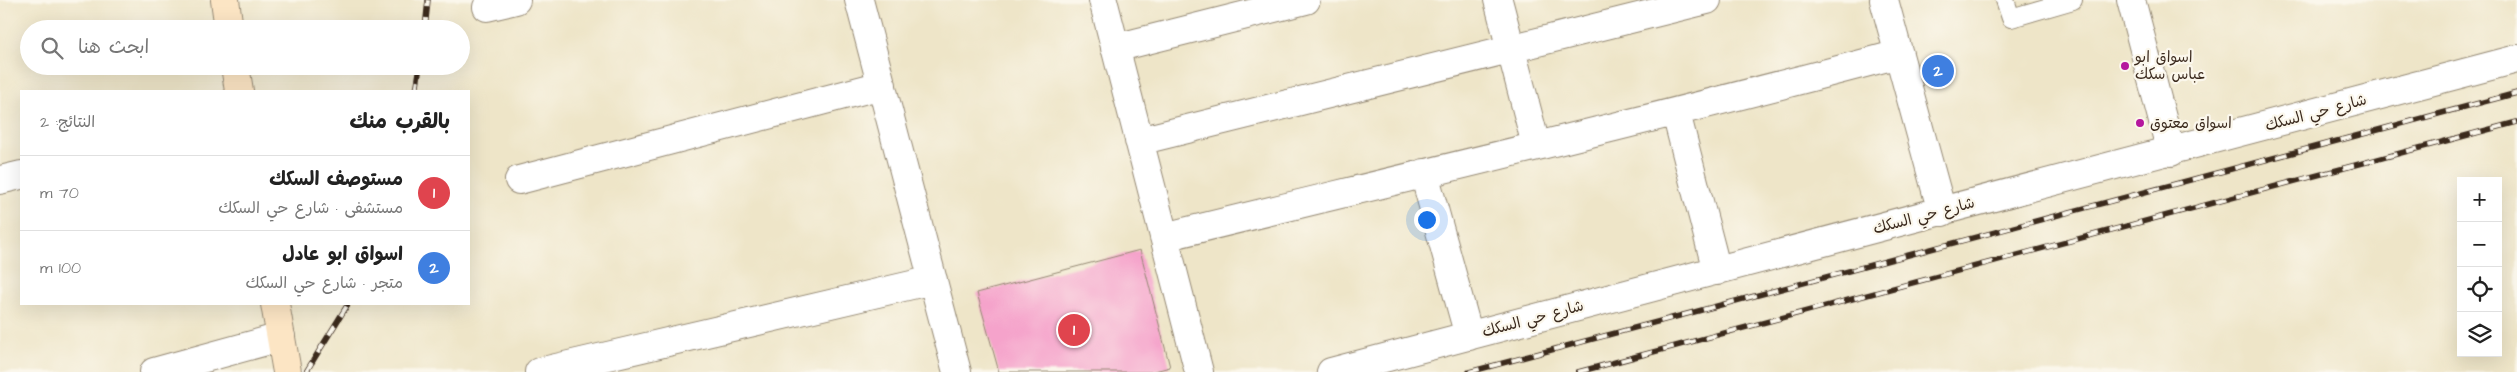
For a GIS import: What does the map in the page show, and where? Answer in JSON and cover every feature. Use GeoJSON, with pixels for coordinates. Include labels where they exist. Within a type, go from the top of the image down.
{"type":"FeatureCollection","features":[{"type":"Feature","properties":{"kind":"street"},"geometry":{"type":"LineString","coordinates":[[224,0],[227,20]]}},
{"type":"Feature","properties":{"kind":"street"},"geometry":{"type":"LineString","coordinates":[[487,7],[516,0]]}},
{"type":"Feature","properties":{"kind":"street"},"geometry":{"type":"LineString","coordinates":[[859,0],[958,372]]}},
{"type":"Feature","properties":{"kind":"street"},"geometry":{"type":"LineString","coordinates":[[1103,0],[1199,372]]}},
{"type":"Feature","properties":{"kind":"street"},"geometry":{"type":"LineString","coordinates":[[1115,48],[1306,0]]}},
{"type":"Feature","properties":{"kind":"street"},"geometry":{"type":"LineString","coordinates":[[1498,0],[1536,145]]}},
{"type":"Feature","properties":{"kind":"street"},"geometry":{"type":"LineString","coordinates":[[1139,141],[1707,0]]}},
{"type":"Feature","properties":{"kind":"street"},"geometry":{"type":"LineString","coordinates":[[1884,0],[1942,212]]}},
{"type":"Feature","properties":{"kind":"street"},"geometry":{"type":"LineString","coordinates":[[2130,0],[2170,152]]}},
{"type":"Feature","properties":{"kind":"street"},"geometry":{"type":"LineString","coordinates":[[1164,238],[1536,145],[1676,113],[1899,54]]}},
{"type":"Feature","properties":{"kind":"street","name":"شارع حي السكك"},"geometry":{"type":"LineString","coordinates":[[1331,372],[2517,59]]}},
{"type":"Feature","properties":{"kind":"street"},"geometry":{"type":"LineString","coordinates":[[237,75],[240,90]]}},
{"type":"Feature","properties":{"kind":"street"},"geometry":{"type":"LineString","coordinates":[[519,180],[882,86]]}},
{"type":"Feature","properties":{"kind":"street"},"geometry":{"type":"LineString","coordinates":[[1676,113],[1717,271]]}},
{"type":"Feature","properties":{"kind":"street"},"geometry":{"type":"LineString","coordinates":[[1424,173],[1469,336]]}},
{"type":"Feature","properties":{"kind":"street"},"geometry":{"type":"LineString","coordinates":[[0,180],[20,175]]}},
{"type":"Feature","properties":{"kind":"street"},"geometry":{"type":"LineString","coordinates":[[539,372],[933,280]]}},
{"type":"Feature","properties":{"kind":"street"},"geometry":{"type":"LineString","coordinates":[[275,305],[287,372]]}},
{"type":"Feature","properties":{"kind":"street"},"geometry":{"type":"LineString","coordinates":[[154,372],[281,337]]}},
{"type":"Feature","properties":{"kind":"lane"},"geometry":{"type":"LineString","coordinates":[[2005,0],[2011,18],[2073,0]]}},
{"type":"Feature","properties":{"kind":"building"},"geometry":{"type":"Polygon","coordinates":[[[1140,250],[1170,367],[1151,372],[999,372],[977,293],[1140,250]]]}},
{"type":"Feature","properties":{"kind":"railway"},"geometry":{"type":"LineString","coordinates":[[426,20],[428,0]]}},
{"type":"Feature","properties":{"kind":"railway"},"geometry":{"type":"LineString","coordinates":[[416,90],[419,75]]}},
{"type":"Feature","properties":{"kind":"railway"},"geometry":{"type":"LineString","coordinates":[[1469,372],[2517,93]]}},
{"type":"Feature","properties":{"kind":"railway"},"geometry":{"type":"LineString","coordinates":[[1578,372],[2517,122]]}},
{"type":"Feature","properties":{"kind":"railway"},"geometry":{"type":"LineString","coordinates":[[306,372],[347,305]]}},
{"type":"Feature","properties":{"kind":"place","name":"اسواق ابو عباس سكك"},"geometry":{"type":"Point","coordinates":[2125,66]}},
{"type":"Feature","properties":{"kind":"place","name":"اسواق ابو عادل"},"geometry":{"type":"Point","coordinates":[1938,71]}},
{"type":"Feature","properties":{"kind":"place","name":"اسواق معتوق"},"geometry":{"type":"Point","coordinates":[2140,123]}},
{"type":"Feature","properties":{"kind":"place","name":"مستوصف السكك"},"geometry":{"type":"Point","coordinates":[1074,330]}}]}
